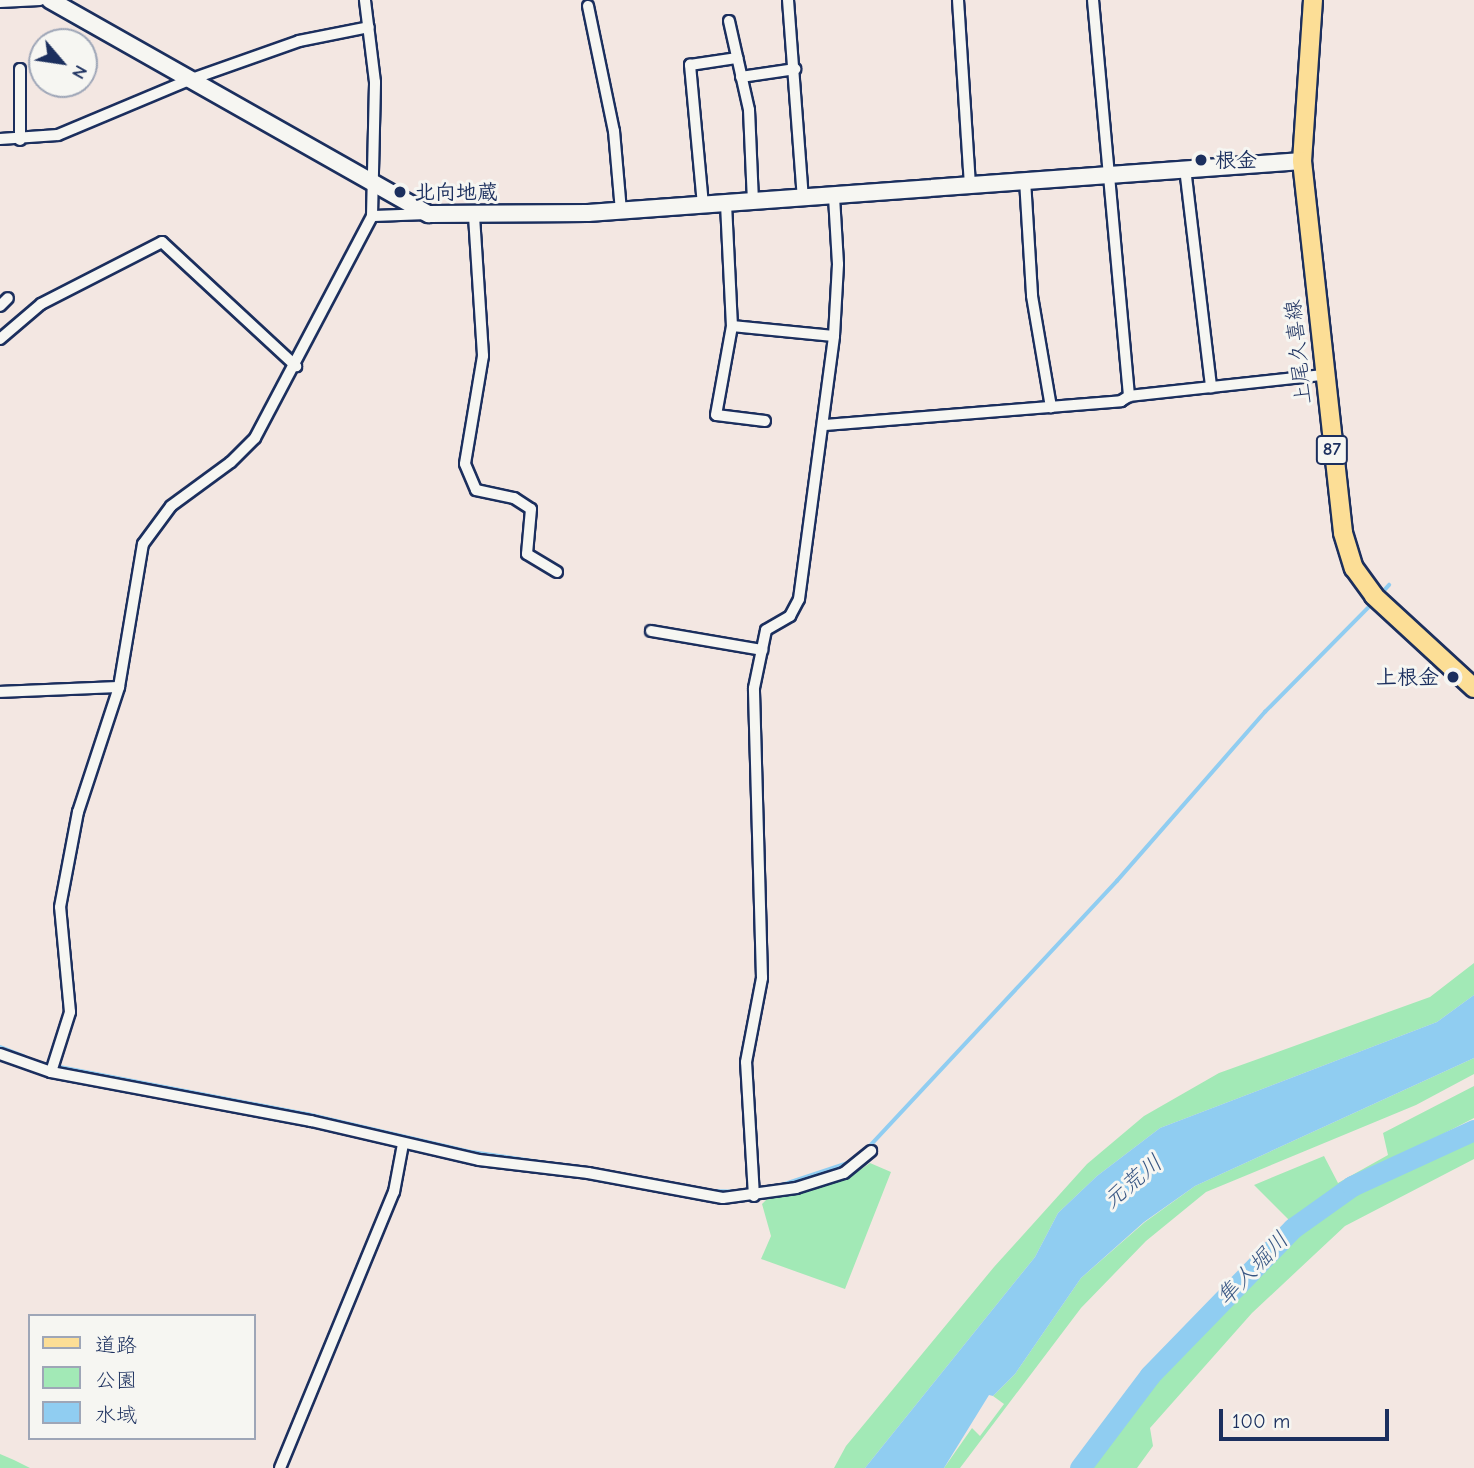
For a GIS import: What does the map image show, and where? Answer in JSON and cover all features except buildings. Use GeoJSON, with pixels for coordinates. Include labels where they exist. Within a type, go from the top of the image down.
{"type":"FeatureCollection","features":[{"type":"Feature","properties":{"kind":"main road","name":"上尾久喜線"},"geometry":{"type":"LineString","coordinates":[[1313,0],[1303,161],[1340,521],[1354,568],[1379,601],[1474,688]]}},
{"type":"Feature","properties":{"kind":"street"},"geometry":{"type":"LineString","coordinates":[[0,2],[40,0]]}},
{"type":"Feature","properties":{"kind":"street"},"geometry":{"type":"LineString","coordinates":[[50,0],[429,214]]}},
{"type":"Feature","properties":{"kind":"street"},"geometry":{"type":"LineString","coordinates":[[51,1072],[69,1012],[60,907],[78,812],[119,687],[143,544],[171,506],[231,462],[256,438],[296,366],[349,252],[372,216],[370,183],[375,82],[365,0]]}},
{"type":"Feature","properties":{"kind":"street"},"geometry":{"type":"LineString","coordinates":[[788,0],[803,199]]}},
{"type":"Feature","properties":{"kind":"street"},"geometry":{"type":"LineString","coordinates":[[958,0],[970,185]]}},
{"type":"Feature","properties":{"kind":"street"},"geometry":{"type":"LineString","coordinates":[[1093,0],[1106,174],[1129,396]]}},
{"type":"Feature","properties":{"kind":"street"},"geometry":{"type":"LineString","coordinates":[[588,6],[614,131],[621,211]]}},
{"type":"Feature","properties":{"kind":"street"},"geometry":{"type":"LineString","coordinates":[[729,21],[749,110],[753,202]]}},
{"type":"Feature","properties":{"kind":"street"},"geometry":{"type":"LineString","coordinates":[[0,139],[20,140],[58,135],[188,79],[299,41],[369,27]]}},
{"type":"Feature","properties":{"kind":"street"},"geometry":{"type":"LineString","coordinates":[[703,205],[690,65],[737,58]]}},
{"type":"Feature","properties":{"kind":"street"},"geometry":{"type":"LineString","coordinates":[[20,69],[20,140]]}},
{"type":"Feature","properties":{"kind":"street"},"geometry":{"type":"LineString","coordinates":[[741,77],[795,69]]}},
{"type":"Feature","properties":{"kind":"street"},"geometry":{"type":"LineString","coordinates":[[372,216],[621,211],[1303,161]]}},
{"type":"Feature","properties":{"kind":"street"},"geometry":{"type":"LineString","coordinates":[[1185,168],[1211,387]]}},
{"type":"Feature","properties":{"kind":"street"},"geometry":{"type":"LineString","coordinates":[[1025,180],[1032,296],[1051,407]]}},
{"type":"Feature","properties":{"kind":"street"},"geometry":{"type":"LineString","coordinates":[[754,1196],[746,1062],[762,978],[754,688],[766,630],[790,616],[799,599],[825,425],[834,335],[838,264],[834,196]]}},
{"type":"Feature","properties":{"kind":"street"},"geometry":{"type":"LineString","coordinates":[[726,204],[732,326],[716,415],[765,421]]}},
{"type":"Feature","properties":{"kind":"street"},"geometry":{"type":"LineString","coordinates":[[474,216],[483,356],[465,464],[476,490],[514,498],[531,509],[527,554],[557,572]]}},
{"type":"Feature","properties":{"kind":"street"},"geometry":{"type":"LineString","coordinates":[[0,339],[41,304],[162,242],[296,366]]}},
{"type":"Feature","properties":{"kind":"street"},"geometry":{"type":"LineString","coordinates":[[732,326],[834,335]]}},
{"type":"Feature","properties":{"kind":"street"},"geometry":{"type":"LineString","coordinates":[[825,425],[1121,401],[1129,396],[1324,375]]}},
{"type":"Feature","properties":{"kind":"street"},"geometry":{"type":"LineString","coordinates":[[651,631],[762,650]]}},
{"type":"Feature","properties":{"kind":"street"},"geometry":{"type":"LineString","coordinates":[[0,692],[119,687]]}},
{"type":"Feature","properties":{"kind":"street"},"geometry":{"type":"LineString","coordinates":[[0,1054],[51,1072],[311,1121],[479,1160],[588,1173],[673,1192],[754,1196],[844,1173],[871,1152]]}},
{"type":"Feature","properties":{"kind":"street"},"geometry":{"type":"LineString","coordinates":[[280,1468],[394,1192],[403,1144]]}},
{"type":"Feature","properties":{"kind":"green space"},"geometry":{"type":"Polygon","coordinates":[[[1474,963],[1474,995],[1437,1022],[1160,1128],[1097,1176],[1058,1213],[1035,1257],[865,1468],[834,1468],[846,1446],[994,1267],[1087,1164],[1144,1116],[1219,1073],[1430,997],[1474,963]]]}},
{"type":"Feature","properties":{"kind":"green space"},"geometry":{"type":"Polygon","coordinates":[[[1474,1058],[1474,1074],[1416,1105],[1206,1192],[1146,1241],[1081,1308],[960,1468],[944,1468],[972,1428],[980,1436],[1004,1404],[993,1396],[1015,1374],[1081,1278],[1145,1222],[1195,1186],[1474,1058]]]}},
{"type":"Feature","properties":{"kind":"green space"},"geometry":{"type":"Polygon","coordinates":[[[1474,1086],[1474,1118],[1336,1189],[1293,1224],[1254,1185],[1324,1156],[1338,1183],[1388,1155],[1383,1133],[1474,1086]]]}},
{"type":"Feature","properties":{"kind":"green space"},"geometry":{"type":"Polygon","coordinates":[[[1474,1136],[1474,1159],[1345,1226],[1252,1313],[1150,1428],[1153,1446],[1137,1468],[1091,1468],[1148,1389],[1215,1312],[1318,1216],[1398,1167],[1474,1136]]]}},
{"type":"Feature","properties":{"kind":"green space"},"geometry":{"type":"Polygon","coordinates":[[[870,1163],[891,1172],[845,1289],[761,1259],[771,1236],[762,1204],[767,1199],[848,1178],[870,1163]]]}},
{"type":"Feature","properties":{"kind":"green space"},"geometry":{"type":"Polygon","coordinates":[[[0,1454],[14,1460],[30,1468],[0,1468],[0,1454]]]}},
{"type":"Feature","properties":{"kind":"water","name":"元荒川"},"geometry":{"type":"Polygon","coordinates":[[[1474,995],[1474,1058],[1195,1186],[1144,1222],[1081,1278],[1015,1374],[993,1396],[989,1395],[944,1468],[865,1468],[1035,1257],[1058,1213],[1097,1176],[1160,1128],[1437,1022],[1474,995]]]}},
{"type":"Feature","properties":{"kind":"waterway"},"geometry":{"type":"LineString","coordinates":[[1381,594],[1389,585]]}},
{"type":"Feature","properties":{"kind":"waterway"},"geometry":{"type":"LineString","coordinates":[[868,1148],[1117,881],[1265,712],[1374,602]]}},
{"type":"Feature","properties":{"kind":"waterway"},"geometry":{"type":"LineString","coordinates":[[0,1047],[23,1056]]}},
{"type":"Feature","properties":{"kind":"waterway"},"geometry":{"type":"LineString","coordinates":[[39,1063],[307,1114],[472,1152],[616,1173]]}},
{"type":"Feature","properties":{"kind":"waterway","name":"隼人堀川"},"geometry":{"type":"LineString","coordinates":[[1080,1468],[1150,1375],[1293,1228],[1352,1186],[1474,1130]]}},
{"type":"Feature","properties":{"kind":"waterway"},"geometry":{"type":"LineString","coordinates":[[782,1185],[848,1163]]}},
{"type":"Feature","properties":{"kind":"waterway"},"geometry":{"type":"LineString","coordinates":[[713,1191],[737,1192]]}},
{"type":"Feature","properties":{"kind":"place","name":"根金"},"geometry":{"type":"Point","coordinates":[1201,160]}},
{"type":"Feature","properties":{"kind":"place","name":"北向地蔵"},"geometry":{"type":"Point","coordinates":[400,192]}},
{"type":"Feature","properties":{"kind":"place","name":"上根金"},"geometry":{"type":"Point","coordinates":[1453,677]}}]}
